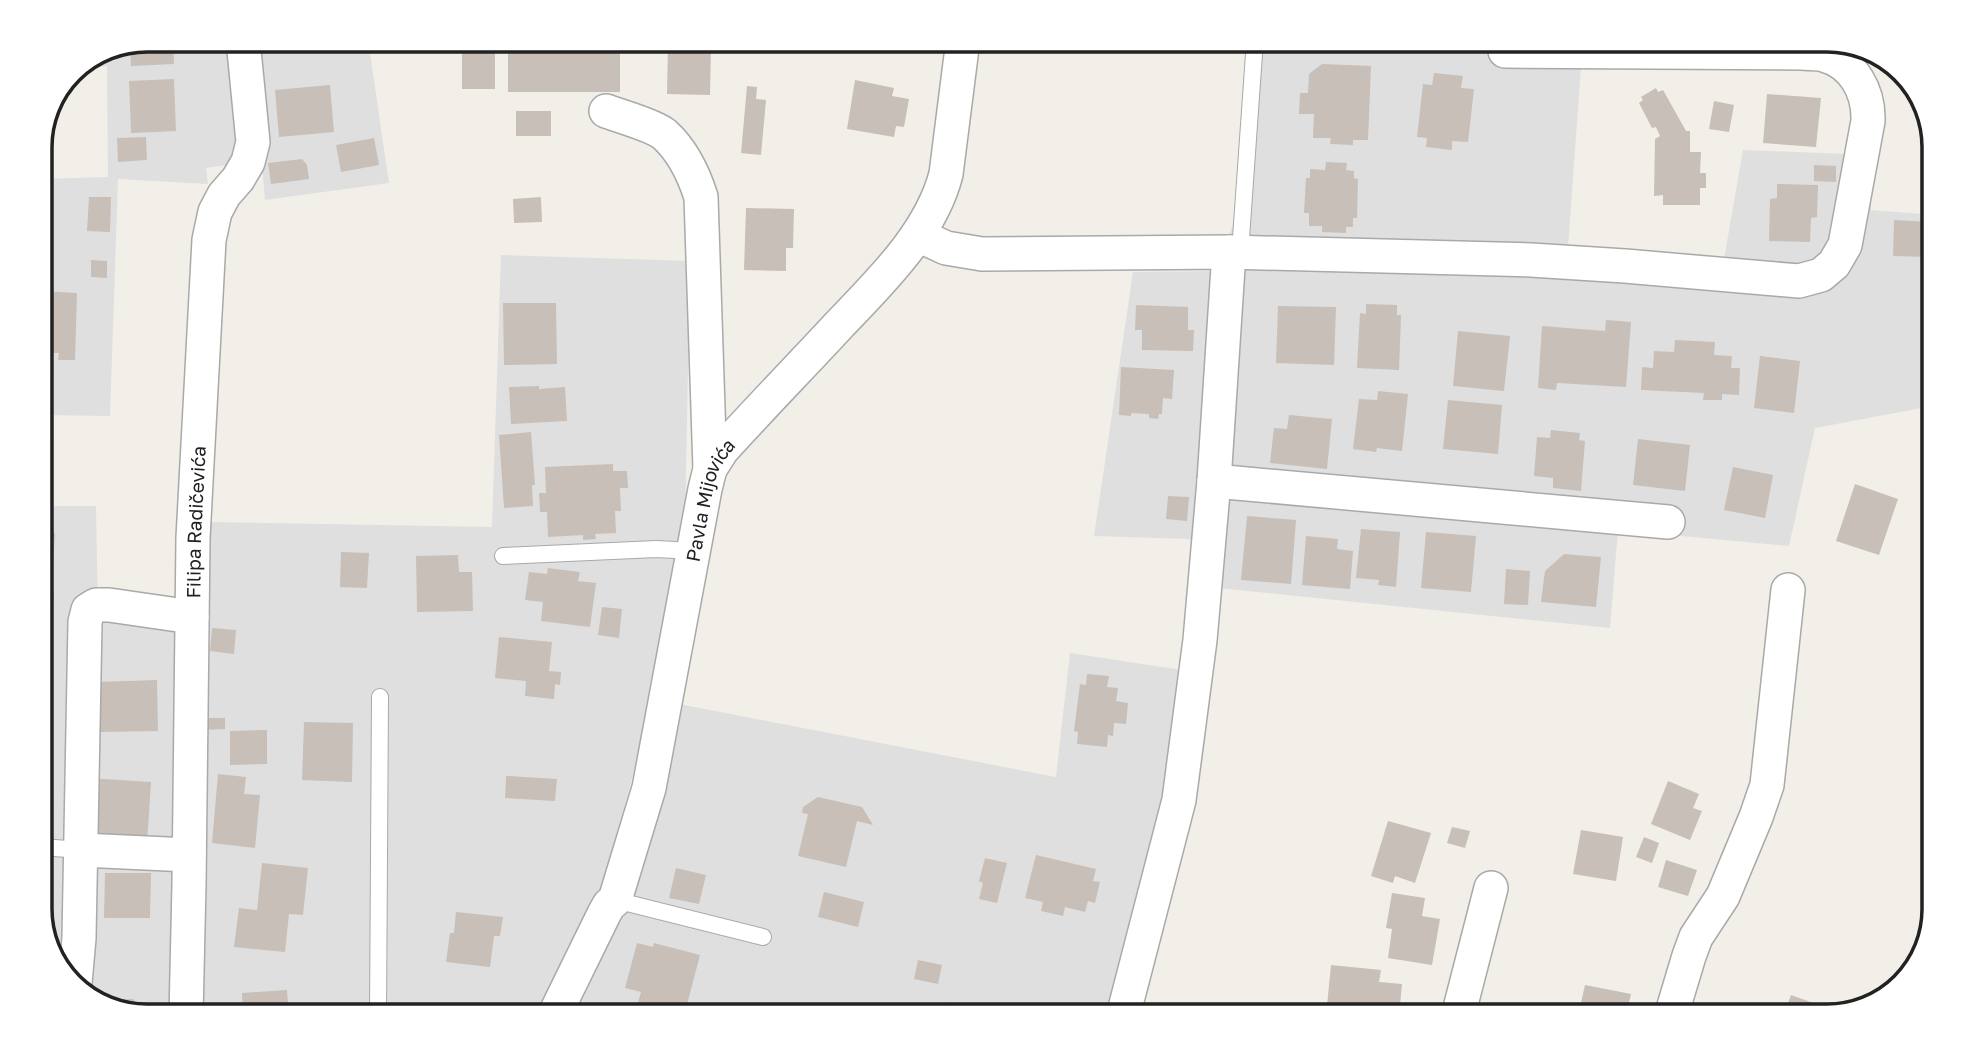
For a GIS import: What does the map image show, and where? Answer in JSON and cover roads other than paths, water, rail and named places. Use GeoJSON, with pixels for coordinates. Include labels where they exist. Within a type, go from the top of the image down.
{"type":"FeatureCollection","features":[{"type":"Feature","properties":{"kind":"street","name":"Filipa Radičevića"},"geometry":{"type":"LineString","coordinates":[[186,1004],[192,538],[209,240],[215,212],[248,162],[253,142],[244,53]]}},
{"type":"Feature","properties":{"kind":"street","name":"Pavla Mijovića"},"geometry":{"type":"LineString","coordinates":[[560,1004],[604,914],[615,900],[649,788],[710,469],[722,450],[873,289],[918,235],[938,200],[946,174],[961,53]]}},
{"type":"Feature","properties":{"kind":"street"},"geometry":{"type":"LineString","coordinates":[[918,235],[946,248],[982,254],[1234,252],[1531,260],[1799,281],[1821,275],[1833,264],[1845,245],[1868,121],[1866,97],[1850,70],[1823,55],[1801,53]]}},
{"type":"Feature","properties":{"kind":"street"},"geometry":{"type":"LineString","coordinates":[[606,111],[663,133],[694,175],[701,197],[710,469]]}},
{"type":"Feature","properties":{"kind":"street"},"geometry":{"type":"LineString","coordinates":[[1126,1004],[1180,800],[1200,640],[1234,252]]}},
{"type":"Feature","properties":{"kind":"street"},"geometry":{"type":"LineString","coordinates":[[1214,481],[1668,522]]}},
{"type":"Feature","properties":{"kind":"street"},"geometry":{"type":"LineString","coordinates":[[1675,1004],[1696,937],[1723,896],[1767,785],[1788,590]]}},
{"type":"Feature","properties":{"kind":"street"},"geometry":{"type":"LineString","coordinates":[[76,971],[85,622],[88,610],[96,605],[109,605],[192,617]]}},
{"type":"Feature","properties":{"kind":"street"},"geometry":{"type":"LineString","coordinates":[[81,850],[190,855]]}},
{"type":"Feature","properties":{"kind":"street"},"geometry":{"type":"LineString","coordinates":[[1461,1004],[1491,888]]}},
{"type":"Feature","properties":{"kind":"lane"},"geometry":{"type":"LineString","coordinates":[[1234,252],[1254,54]]}},
{"type":"Feature","properties":{"kind":"lane"},"geometry":{"type":"LineString","coordinates":[[503,556],[656,549],[694,551]]}},
{"type":"Feature","properties":{"kind":"lane"},"geometry":{"type":"LineString","coordinates":[[378,1004],[380,697]]}},
{"type":"Feature","properties":{"kind":"lane"},"geometry":{"type":"LineString","coordinates":[[53,848],[81,850]]}},
{"type":"Feature","properties":{"kind":"lane"},"geometry":{"type":"LineString","coordinates":[[615,900],[763,937]]}}]}
